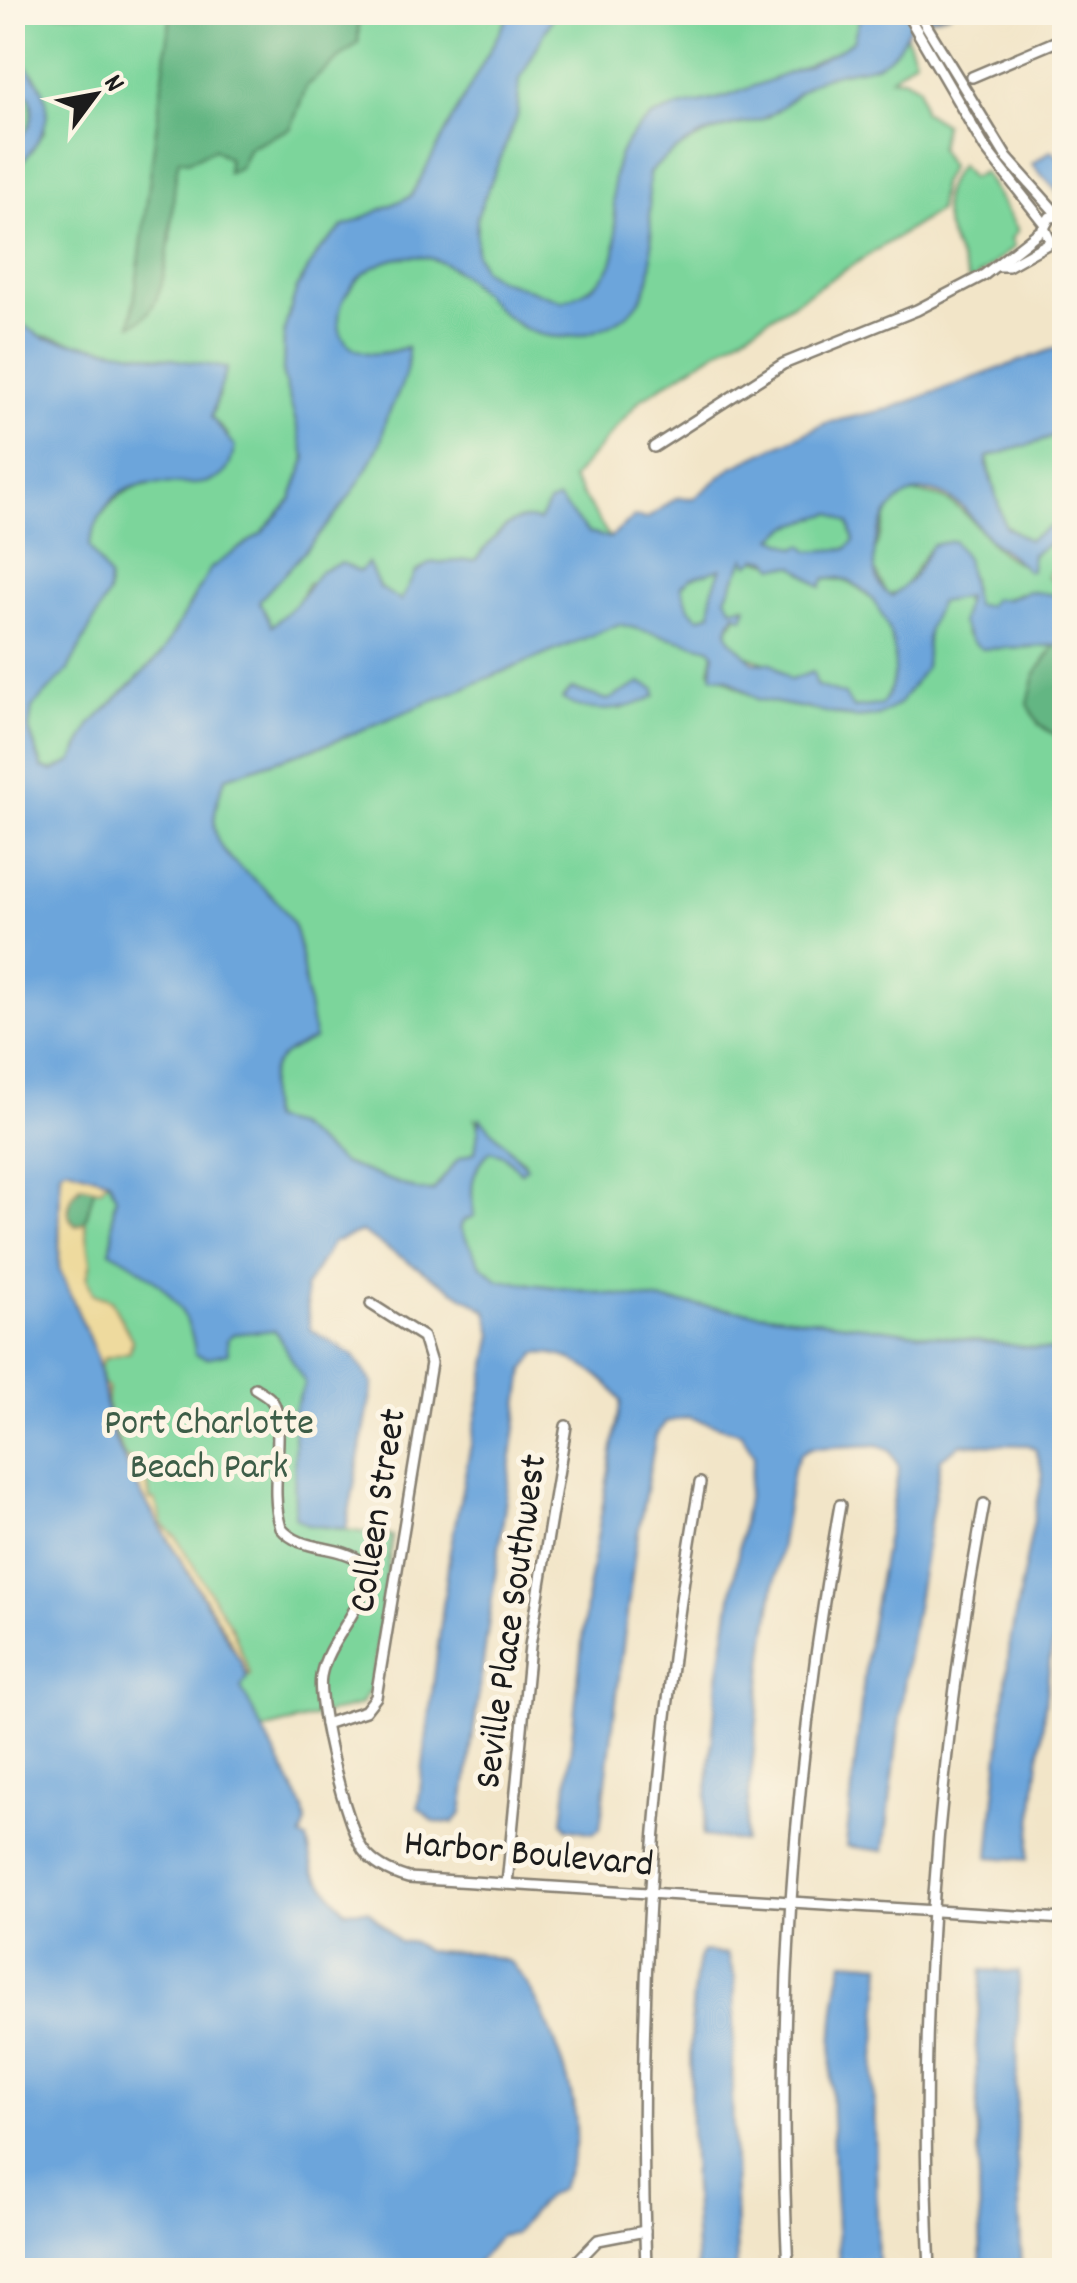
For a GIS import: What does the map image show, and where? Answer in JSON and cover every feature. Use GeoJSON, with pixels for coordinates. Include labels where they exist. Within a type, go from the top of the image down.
{"type":"FeatureCollection","features":[{"type":"Feature","properties":{"kind":"street"},"geometry":{"type":"LineString","coordinates":[[654,446],[783,364],[917,310],[999,266],[1062,214],[1008,158],[922,28],[906,12]]}},
{"type":"Feature","properties":{"kind":"street"},"geometry":{"type":"LineString","coordinates":[[918,12],[922,28],[991,156],[1057,243],[1064,261]]}},
{"type":"Feature","properties":{"kind":"street"},"geometry":{"type":"LineString","coordinates":[[972,77],[1061,39],[1064,51]]}},
{"type":"Feature","properties":{"kind":"street"},"geometry":{"type":"LineString","coordinates":[[999,266],[1008,266],[1057,243]]}},
{"type":"Feature","properties":{"kind":"street","name":"Colleen Street"},"geometry":{"type":"LineString","coordinates":[[325,1724],[365,1711],[376,1697],[431,1363],[423,1337],[371,1304]]}},
{"type":"Feature","properties":{"kind":"street","name":"Harbor Boulevard"},"geometry":{"type":"LineString","coordinates":[[255,1388],[270,1397],[276,1409],[275,1490],[281,1528],[300,1542],[347,1550],[363,1563],[361,1600],[323,1669],[320,1698],[357,1838],[375,1862],[408,1878],[1064,1919]]}},
{"type":"Feature","properties":{"kind":"street","name":"Seville Place Southwest"},"geometry":{"type":"LineString","coordinates":[[507,1884],[530,1646],[566,1426]]}},
{"type":"Feature","properties":{"kind":"street"},"geometry":{"type":"LineString","coordinates":[[646,2270],[642,2084],[648,1893],[670,1664],[700,1483]]}},
{"type":"Feature","properties":{"kind":"street"},"geometry":{"type":"LineString","coordinates":[[930,2270],[925,2069],[931,1910],[951,1702],[984,1504]]}},
{"type":"Feature","properties":{"kind":"street"},"geometry":{"type":"LineString","coordinates":[[788,2270],[784,2066],[790,1902],[811,1683],[840,1505]]}},
{"type":"Feature","properties":{"kind":"street"},"geometry":{"type":"LineString","coordinates":[[569,2270],[598,2240],[644,2231]]}},
{"type":"Feature","properties":{"kind":"green space"},"geometry":{"type":"Polygon","coordinates":[[[12,13],[171,13],[132,325],[171,240],[173,183],[179,158],[188,161],[214,149],[228,158],[228,172],[240,167],[249,147],[290,128],[306,85],[358,43],[359,13],[510,13],[411,197],[343,227],[319,251],[297,288],[284,331],[283,375],[306,459],[291,500],[262,533],[234,552],[198,589],[161,655],[91,724],[72,762],[53,771],[43,768],[29,730],[32,708],[68,670],[108,594],[109,578],[89,546],[97,524],[119,496],[134,488],[168,482],[208,482],[228,435],[211,417],[220,392],[67,341],[34,334],[13,318],[13,174],[44,132],[34,75],[13,52],[12,13]]]}},
{"type":"Feature","properties":{"kind":"green space"},"geometry":{"type":"Polygon","coordinates":[[[171,13],[359,13],[358,43],[307,85],[291,128],[249,147],[240,167],[228,173],[228,158],[214,149],[188,161],[179,159],[164,277],[146,315],[131,325],[171,13]]]}},
{"type":"Feature","properties":{"kind":"green space"},"geometry":{"type":"Polygon","coordinates":[[[555,13],[861,13],[853,41],[825,57],[734,94],[662,113],[636,131],[625,145],[616,168],[615,253],[608,271],[592,287],[563,301],[498,279],[482,269],[476,253],[477,216],[517,117],[520,79],[555,13]]]}},
{"type":"Feature","properties":{"kind":"green space"},"geometry":{"type":"Polygon","coordinates":[[[906,35],[915,59],[891,78],[903,78],[919,87],[923,111],[944,124],[939,148],[950,166],[941,184],[938,211],[640,400],[572,479],[610,538],[588,533],[558,500],[539,521],[518,520],[510,524],[475,560],[430,563],[415,573],[401,602],[379,587],[367,564],[359,572],[349,569],[308,583],[297,603],[272,626],[259,601],[312,542],[353,486],[370,456],[396,388],[406,347],[377,353],[356,350],[343,339],[338,323],[341,305],[351,287],[368,271],[391,260],[421,257],[446,265],[529,331],[557,337],[592,332],[619,320],[636,305],[646,288],[652,246],[649,173],[685,144],[765,118],[813,82],[874,64],[906,35]]]}},
{"type":"Feature","properties":{"kind":"green space"},"geometry":{"type":"Polygon","coordinates":[[[12,85],[30,97],[32,111],[28,129],[13,141],[12,85]]]}},
{"type":"Feature","properties":{"kind":"green space"},"geometry":{"type":"Polygon","coordinates":[[[960,165],[971,178],[983,172],[1018,230],[1011,239],[1014,247],[970,283],[950,237],[943,208],[944,194],[960,165]]]}},
{"type":"Feature","properties":{"kind":"green space"},"geometry":{"type":"Polygon","coordinates":[[[1064,427],[1064,519],[1028,540],[1002,523],[987,457],[1048,439],[1064,427]]]}},
{"type":"Feature","properties":{"kind":"green space"},"geometry":{"type":"Polygon","coordinates":[[[905,494],[948,501],[998,550],[1031,567],[1033,554],[1064,535],[1064,565],[1047,576],[1053,581],[1064,577],[1064,596],[1019,593],[988,606],[975,605],[971,599],[971,578],[928,550],[902,591],[887,595],[871,562],[891,504],[905,494]]]}},
{"type":"Feature","properties":{"kind":"green space"},"geometry":{"type":"Polygon","coordinates":[[[832,512],[849,523],[854,542],[846,548],[814,552],[773,538],[790,526],[832,512]]]}},
{"type":"Feature","properties":{"kind":"green space"},"geometry":{"type":"Polygon","coordinates":[[[745,558],[795,566],[815,582],[837,580],[856,586],[872,600],[885,619],[895,664],[891,686],[881,705],[853,708],[845,696],[817,686],[811,673],[805,679],[790,680],[772,665],[737,648],[727,630],[744,606],[731,608],[726,597],[745,558]]]}},
{"type":"Feature","properties":{"kind":"green space"},"geometry":{"type":"Polygon","coordinates":[[[721,568],[711,613],[699,618],[689,608],[681,586],[691,578],[721,568]]]}},
{"type":"Feature","properties":{"kind":"green space"},"geometry":{"type":"Polygon","coordinates":[[[964,595],[965,634],[982,649],[1055,646],[1035,674],[1039,725],[1064,740],[1064,1352],[499,1280],[481,1265],[460,1228],[462,1221],[474,1216],[473,1181],[478,1166],[490,1151],[504,1155],[521,1172],[525,1162],[476,1119],[480,1133],[475,1152],[458,1159],[433,1191],[420,1191],[342,1163],[295,1127],[270,1120],[272,1069],[286,1053],[314,1039],[313,1030],[292,923],[278,903],[220,846],[215,829],[216,806],[226,777],[330,743],[619,624],[710,648],[714,653],[710,670],[757,699],[856,718],[908,692],[925,668],[927,634],[939,602],[964,595]],[[635,686],[608,700],[572,689],[565,695],[620,709],[655,696],[635,686]]]}},
{"type":"Feature","properties":{"kind":"green space"},"geometry":{"type":"Polygon","coordinates":[[[1064,645],[1064,740],[1039,725],[1028,704],[1035,674],[1055,646],[1064,645]]]}},
{"type":"Feature","properties":{"kind":"green space","name":"Port Charlotte Beach Park"},"geometry":{"type":"Polygon","coordinates":[[[66,1167],[109,1179],[116,1197],[110,1251],[162,1287],[182,1311],[194,1341],[228,1353],[227,1339],[233,1334],[276,1329],[307,1385],[308,1525],[392,1536],[372,1687],[360,1705],[263,1730],[250,1709],[174,1549],[110,1429],[66,1167]]]}},
{"type":"Feature","properties":{"kind":"green space"},"geometry":{"type":"Polygon","coordinates":[[[84,1183],[94,1189],[85,1222],[76,1226],[68,1215],[71,1196],[84,1183]]]}},
{"type":"Feature","properties":{"kind":"sand"},"geometry":{"type":"Polygon","coordinates":[[[66,1167],[109,1179],[100,1189],[80,1185],[68,1211],[76,1226],[85,1222],[91,1263],[87,1278],[93,1294],[111,1300],[132,1340],[130,1352],[104,1358],[100,1367],[102,1384],[108,1388],[107,1407],[124,1458],[131,1459],[134,1479],[147,1478],[150,1500],[155,1500],[163,1525],[176,1537],[234,1632],[250,1675],[247,1677],[231,1641],[138,1489],[110,1429],[97,1357],[59,1268],[60,1170],[66,1167]]]}},
{"type":"Feature","properties":{"kind":"water"},"geometry":{"type":"Polygon","coordinates":[[[510,13],[555,13],[520,79],[517,117],[477,216],[476,253],[482,269],[498,279],[563,301],[592,287],[608,271],[615,253],[616,168],[625,145],[649,120],[675,108],[734,94],[825,57],[853,41],[861,13],[951,13],[911,23],[893,54],[883,61],[819,79],[771,114],[699,137],[658,164],[649,173],[652,246],[646,288],[636,305],[619,320],[592,332],[557,337],[529,330],[506,316],[446,264],[421,257],[391,260],[368,271],[351,287],[341,305],[339,323],[344,339],[357,350],[378,353],[407,347],[402,384],[381,441],[357,485],[259,601],[272,626],[297,603],[321,570],[342,563],[359,572],[368,563],[379,587],[401,601],[415,573],[430,563],[475,560],[510,524],[518,520],[539,521],[549,503],[558,499],[588,533],[610,538],[634,517],[647,519],[676,498],[695,498],[732,467],[826,423],[889,409],[1064,345],[1064,427],[1048,439],[987,457],[987,466],[1005,526],[1028,540],[1064,519],[1064,535],[1032,554],[1031,571],[1027,571],[991,540],[960,505],[934,492],[912,493],[895,504],[882,523],[874,566],[880,585],[892,596],[913,578],[932,545],[954,541],[966,558],[975,605],[987,606],[993,599],[1008,599],[1027,591],[1064,596],[1064,645],[982,649],[971,641],[961,623],[966,597],[939,602],[928,629],[925,668],[899,704],[878,716],[856,718],[757,699],[727,678],[712,676],[714,653],[710,648],[619,624],[330,743],[226,777],[216,807],[215,829],[232,860],[278,902],[292,923],[299,945],[314,1039],[286,1053],[273,1069],[268,1090],[270,1120],[295,1126],[342,1163],[420,1191],[433,1191],[458,1159],[475,1152],[480,1118],[527,1167],[521,1172],[504,1155],[490,1151],[478,1166],[473,1181],[474,1216],[463,1221],[460,1228],[481,1265],[499,1280],[1064,1352],[1064,1580],[1050,1659],[1028,1860],[989,1857],[1010,1642],[1043,1474],[1036,1450],[1029,1445],[961,1444],[941,1459],[907,1660],[884,1851],[846,1846],[868,1641],[899,1468],[890,1450],[878,1445],[810,1448],[800,1454],[793,1469],[766,1638],[744,1842],[703,1836],[718,1678],[754,1455],[741,1433],[688,1417],[666,1422],[656,1435],[635,1550],[600,1829],[593,1833],[567,1828],[563,1822],[587,1595],[621,1401],[584,1366],[559,1356],[536,1354],[524,1370],[462,1813],[453,1823],[434,1822],[418,1807],[450,1550],[493,1334],[487,1311],[361,1232],[333,1242],[305,1287],[310,1329],[353,1355],[373,1384],[346,1529],[308,1525],[295,1517],[294,1410],[305,1383],[275,1330],[233,1334],[227,1339],[228,1353],[207,1358],[195,1354],[186,1319],[167,1292],[110,1251],[116,1197],[109,1180],[66,1167],[60,1171],[59,1268],[97,1357],[110,1429],[138,1489],[240,1660],[247,1677],[241,1688],[304,1809],[306,1823],[301,1837],[307,1840],[314,1872],[345,1911],[368,1910],[399,1942],[413,1942],[425,1951],[477,1953],[510,1962],[534,1996],[556,2044],[571,2094],[576,2136],[571,2163],[560,2189],[546,2196],[514,2234],[500,2236],[471,2270],[13,2270],[12,318],[44,338],[227,368],[211,417],[235,447],[222,475],[207,482],[133,487],[116,496],[101,515],[89,546],[109,578],[108,594],[68,670],[32,708],[29,730],[42,768],[53,771],[72,762],[91,724],[161,655],[211,568],[262,533],[291,500],[306,459],[283,375],[284,331],[297,288],[319,251],[343,227],[411,196],[510,13]],[[832,513],[790,526],[774,538],[796,548],[803,545],[810,551],[846,549],[854,541],[849,523],[832,513]],[[745,558],[726,597],[732,608],[747,607],[743,618],[735,613],[727,630],[730,639],[753,662],[772,663],[790,680],[813,672],[817,686],[845,695],[853,708],[881,705],[891,686],[895,664],[892,641],[873,601],[859,587],[842,579],[825,579],[821,587],[795,566],[775,567],[770,560],[758,558],[749,565],[745,558]],[[721,568],[691,578],[681,586],[689,608],[699,618],[711,613],[712,591],[721,568]]]}},
{"type":"Feature","properties":{"kind":"water"},"geometry":{"type":"Polygon","coordinates":[[[13,52],[40,84],[47,112],[38,141],[13,174],[13,141],[28,129],[32,111],[30,97],[13,85],[13,52]]]}},
{"type":"Feature","properties":{"kind":"water"},"geometry":{"type":"Polygon","coordinates":[[[1052,150],[1064,163],[1064,193],[1059,194],[1032,164],[1052,150]]]}},
{"type":"Feature","properties":{"kind":"water"},"geometry":{"type":"Polygon","coordinates":[[[641,683],[655,689],[655,696],[622,708],[585,708],[562,699],[572,689],[608,700],[641,683]]]}},
{"type":"Feature","properties":{"kind":"water"},"geometry":{"type":"Polygon","coordinates":[[[702,1952],[727,1954],[735,1978],[732,2096],[737,2270],[697,2270],[690,2056],[696,1976],[702,1952]]]}},
{"type":"Feature","properties":{"kind":"water"},"geometry":{"type":"Polygon","coordinates":[[[844,1961],[882,1964],[874,2073],[878,2270],[839,2270],[832,2071],[837,1993],[844,1961]]]}},
{"type":"Feature","properties":{"kind":"water"},"geometry":{"type":"Polygon","coordinates":[[[982,1970],[1019,1972],[1016,2140],[1022,2270],[981,2270],[976,2046],[982,1970]]]}}]}
